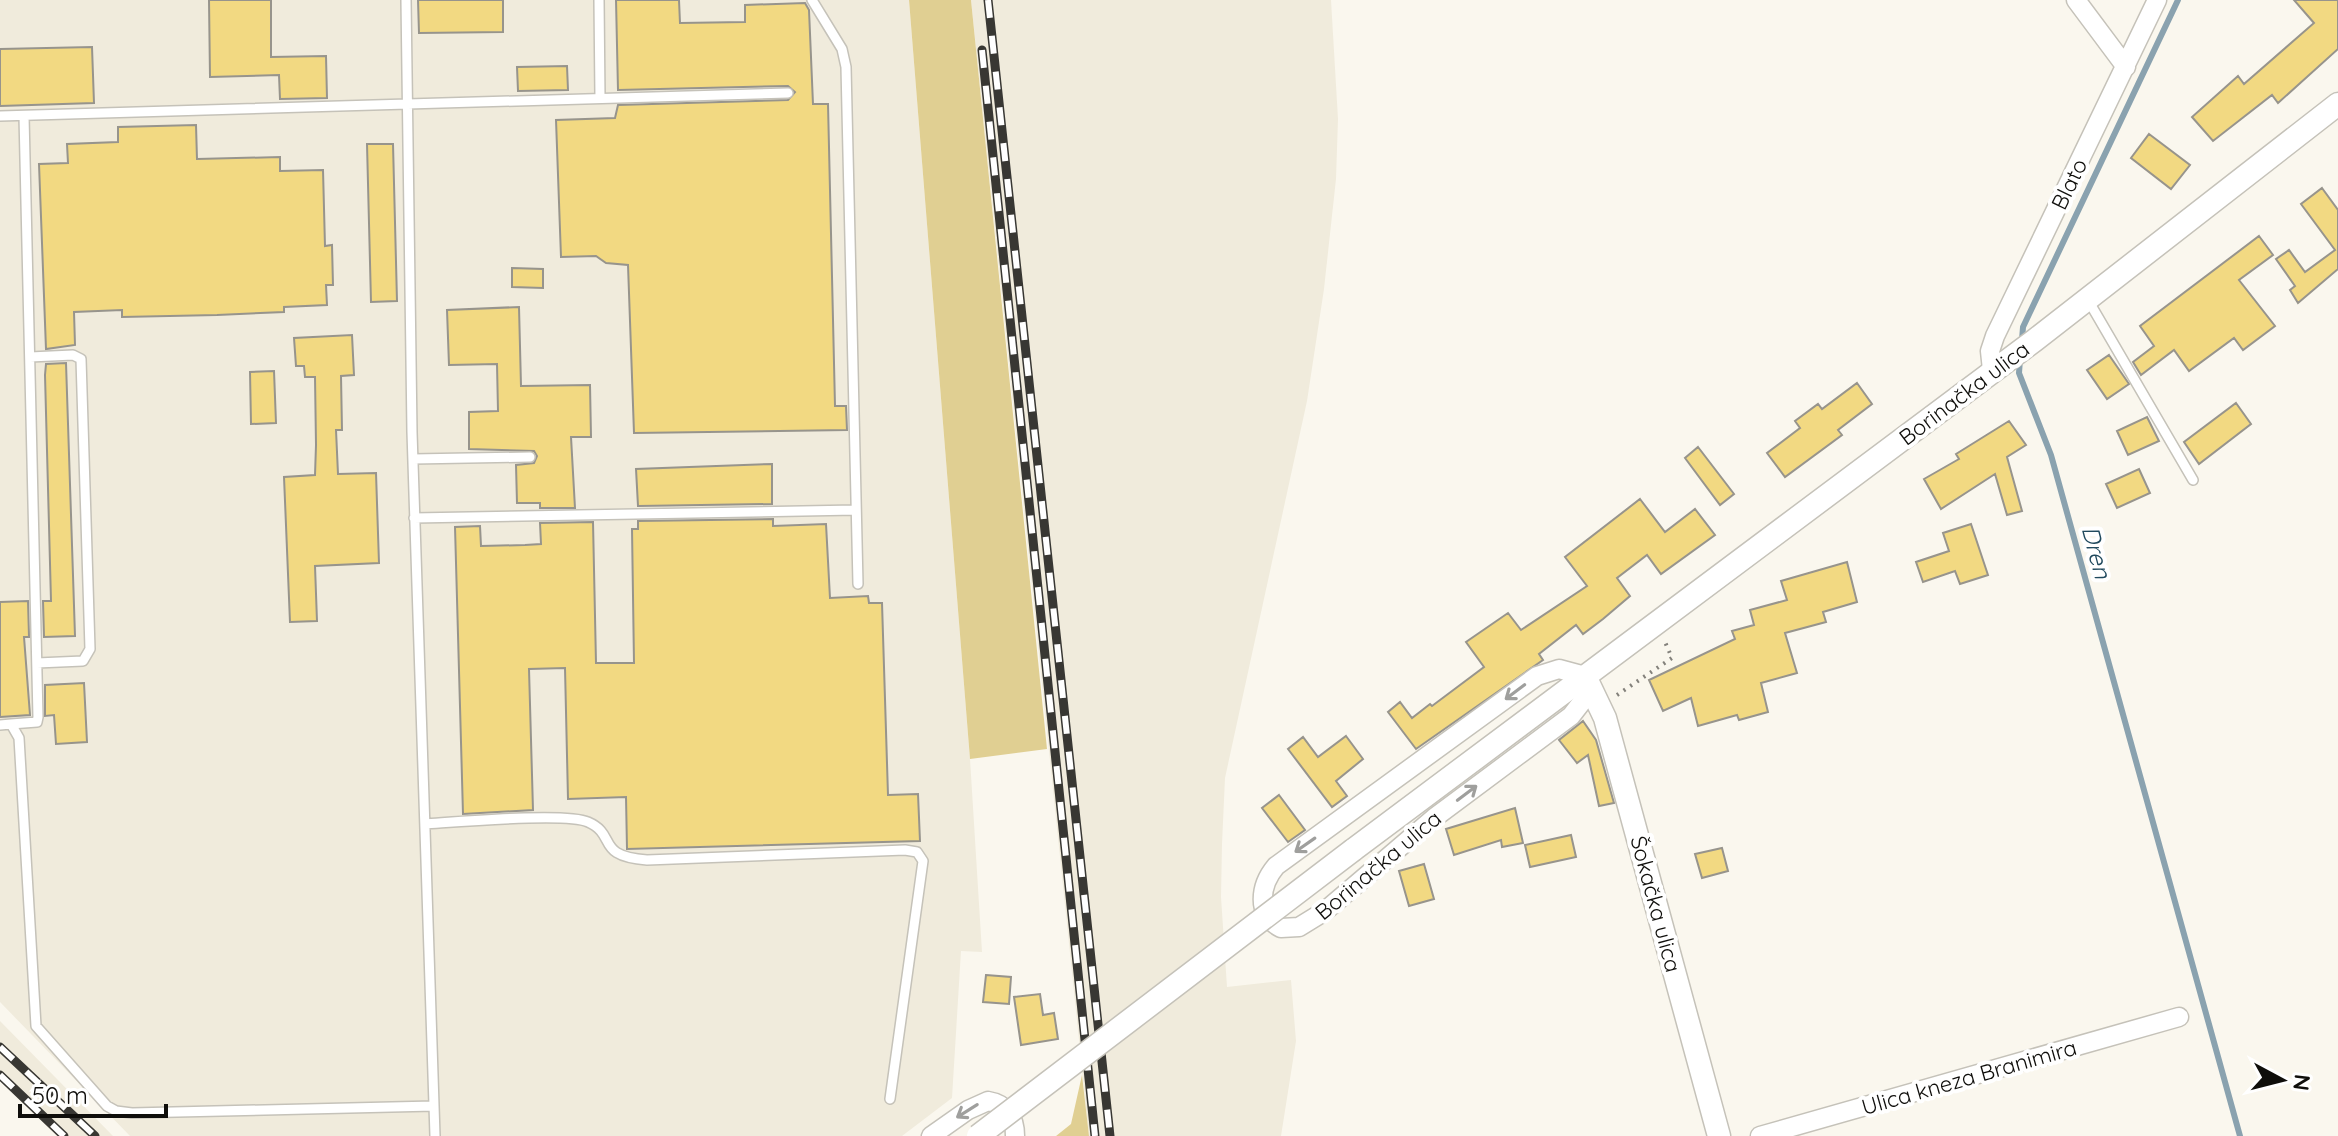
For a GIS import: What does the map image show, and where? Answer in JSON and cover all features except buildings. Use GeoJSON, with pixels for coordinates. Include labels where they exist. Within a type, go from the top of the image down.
{"type":"FeatureCollection","features":[{"type":"Feature","properties":{"kind":"street"},"geometry":{"type":"LineString","coordinates":[[2076,0],[2126,67]]}},
{"type":"Feature","properties":{"kind":"street","name":"Blato"},"geometry":{"type":"LineString","coordinates":[[1998,366],[1990,351],[1995,336],[2157,0]]}},
{"type":"Feature","properties":{"kind":"street","name":"Borinačka ulica"},"geometry":{"type":"LineString","coordinates":[[978,1136],[1353,850],[1589,682],[2088,300],[2338,104]]}},
{"type":"Feature","properties":{"kind":"street","name":"Borinačka ulica"},"geometry":{"type":"LineString","coordinates":[[1559,669],[1589,682],[1571,716],[1434,818],[1309,923],[1281,928],[1269,918],[1263,908],[1263,886],[1276,866],[1537,676],[1559,669]]}},
{"type":"Feature","properties":{"kind":"street","name":"Šokačka ulica"},"geometry":{"type":"LineString","coordinates":[[1589,682],[1605,718],[1719,1136]]}},
{"type":"Feature","properties":{"kind":"street","name":"Ulica kneza Branimira"},"geometry":{"type":"LineString","coordinates":[[1760,1136],[2179,1017]]}},
{"type":"Feature","properties":{"kind":"street"},"geometry":{"type":"LineString","coordinates":[[931,1136],[968,1110],[988,1101],[1006,1109],[1013,1119],[1015,1136]]}},
{"type":"Feature","properties":{"kind":"lane"},"geometry":{"type":"LineString","coordinates":[[406,0],[414,518],[435,1136]]}},
{"type":"Feature","properties":{"kind":"lane"},"geometry":{"type":"LineString","coordinates":[[599,0],[600,98]]}},
{"type":"Feature","properties":{"kind":"lane"},"geometry":{"type":"LineString","coordinates":[[812,0],[842,49],[846,67],[858,584]]}},
{"type":"Feature","properties":{"kind":"lane"},"geometry":{"type":"LineString","coordinates":[[0,116],[788,93]]}},
{"type":"Feature","properties":{"kind":"lane"},"geometry":{"type":"LineString","coordinates":[[0,725],[37,722],[24,116]]}},
{"type":"Feature","properties":{"kind":"lane"},"geometry":{"type":"LineString","coordinates":[[2088,300],[2193,480]]}},
{"type":"Feature","properties":{"kind":"lane"},"geometry":{"type":"LineString","coordinates":[[30,357],[73,355],[81,359],[90,649],[83,661],[37,663]]}},
{"type":"Feature","properties":{"kind":"lane"},"geometry":{"type":"LineString","coordinates":[[413,459],[530,457]]}},
{"type":"Feature","properties":{"kind":"lane"},"geometry":{"type":"LineString","coordinates":[[414,518],[856,510]]}},
{"type":"Feature","properties":{"kind":"lane"},"geometry":{"type":"LineString","coordinates":[[11,724],[19,738],[36,1026],[107,1106],[132,1113],[434,1106]]}},
{"type":"Feature","properties":{"kind":"lane"},"geometry":{"type":"LineString","coordinates":[[425,824],[564,818],[588,821],[600,831],[608,847],[622,858],[647,860],[917,852],[923,861],[890,1099]]}},
{"type":"Feature","properties":{"kind":"shaded area"},"geometry":{"type":"Polygon","coordinates":[[[0,0],[909,0],[970,759],[982,952],[961,951],[952,1098],[902,1136],[130,1136],[0,1002],[0,0]]]}},
{"type":"Feature","properties":{"kind":"shaded area"},"geometry":{"type":"Polygon","coordinates":[[[909,0],[971,0],[1047,749],[970,759],[909,0]]]}},
{"type":"Feature","properties":{"kind":"shaded area"},"geometry":{"type":"Polygon","coordinates":[[[971,0],[1331,0],[1338,119],[1336,179],[1324,289],[1307,401],[1225,778],[1222,844],[1221,897],[1227,987],[1291,980],[1296,1041],[1281,1136],[1089,1136],[971,0]]]}},
{"type":"Feature","properties":{"kind":"shaded area"},"geometry":{"type":"Polygon","coordinates":[[[0,1021],[113,1136],[57,1136],[0,1081],[0,1021]]]}},
{"type":"Feature","properties":{"kind":"shaded area"},"geometry":{"type":"Polygon","coordinates":[[[1082,1075],[1089,1136],[1056,1136],[1071,1124],[1082,1075]]]}},
{"type":"Feature","properties":{"kind":"waterway","name":"Dren"},"geometry":{"type":"LineString","coordinates":[[2022,340],[2023,327],[2178,0]]}},
{"type":"Feature","properties":{"kind":"waterway","name":"Dren"},"geometry":{"type":"LineString","coordinates":[[2020,359],[2019,373],[2051,455],[2240,1136]]}},
{"type":"Feature","properties":{"kind":"railway"},"geometry":{"type":"LineString","coordinates":[[988,0],[1110,1136]]}},
{"type":"Feature","properties":{"kind":"railway"},"geometry":{"type":"LineString","coordinates":[[982,50],[1095,1136]]}},
{"type":"Feature","properties":{"kind":"railway"},"geometry":{"type":"LineString","coordinates":[[0,1047],[95,1136]]}},
{"type":"Feature","properties":{"kind":"railway"},"geometry":{"type":"LineString","coordinates":[[0,1075],[64,1136]]}}]}
